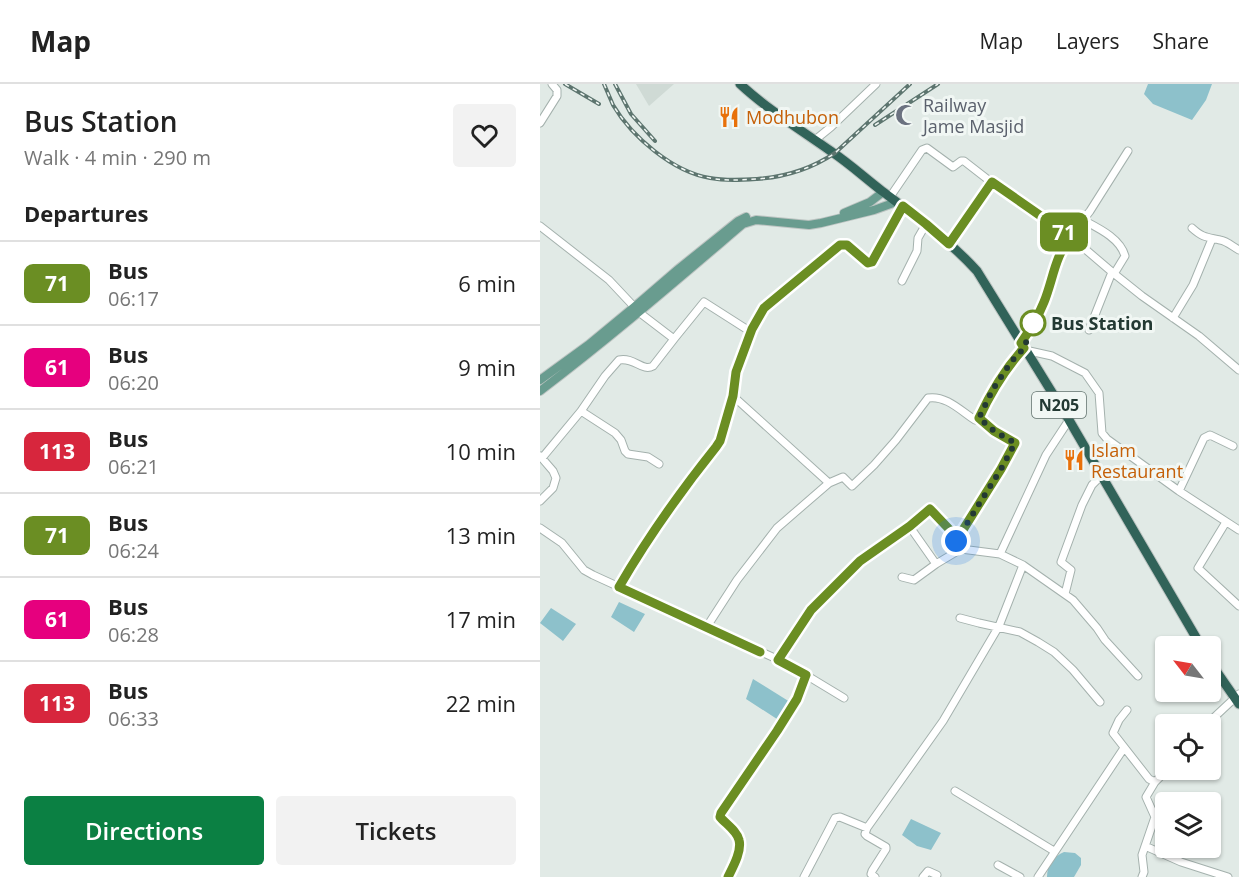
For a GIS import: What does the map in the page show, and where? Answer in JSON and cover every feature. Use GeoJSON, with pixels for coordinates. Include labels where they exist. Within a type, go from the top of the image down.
{"type":"FeatureCollection","features":[{"type":"Feature","properties":{"kind":"highway","name":"N205"},"geometry":{"type":"LineString","coordinates":[[740,84],[835,153],[926,224],[965,257],[977,271],[1102,475],[1195,636]]}},
{"type":"Feature","properties":{"kind":"highway"},"geometry":{"type":"LineString","coordinates":[[1221,676],[1238,698]]}},
{"type":"Feature","properties":{"kind":"main road"},"geometry":{"type":"LineString","coordinates":[[540,380],[650,303],[743,224],[756,220],[809,225],[821,223],[874,210],[893,199]]}},
{"type":"Feature","properties":{"kind":"main road"},"geometry":{"type":"LineString","coordinates":[[540,391],[593,351],[677,270],[738,221],[757,215],[820,221],[870,202],[893,199]]}},
{"type":"Feature","properties":{"kind":"street"},"geometry":{"type":"LineString","coordinates":[[540,123],[558,96],[552,84]]}},
{"type":"Feature","properties":{"kind":"street"},"geometry":{"type":"LineString","coordinates":[[815,140],[876,84]]}},
{"type":"Feature","properties":{"kind":"street"},"geometry":{"type":"LineString","coordinates":[[619,587],[639,552],[679,494],[720,441],[733,396],[736,372],[751,332],[764,308],[840,245],[847,245],[868,263],[872,262],[893,199],[924,148],[953,167],[964,161],[1071,237],[1142,296],[1198,336],[1239,370]]}},
{"type":"Feature","properties":{"kind":"street"},"geometry":{"type":"LineString","coordinates":[[979,418],[993,389],[1023,347],[1044,302],[1054,268],[1066,242],[1128,151]]}},
{"type":"Feature","properties":{"kind":"street"},"geometry":{"type":"LineString","coordinates":[[949,244],[992,182]]}},
{"type":"Feature","properties":{"kind":"street"},"geometry":{"type":"LineString","coordinates":[[1083,220],[1114,240],[1125,252],[1125,256],[1113,273],[1089,330]]}},
{"type":"Feature","properties":{"kind":"street"},"geometry":{"type":"LineString","coordinates":[[902,281],[917,251],[918,238],[926,224]]}},
{"type":"Feature","properties":{"kind":"street"},"geometry":{"type":"LineString","coordinates":[[540,226],[609,280],[637,310],[674,339]]}},
{"type":"Feature","properties":{"kind":"street"},"geometry":{"type":"LineString","coordinates":[[1192,228],[1198,234],[1221,240],[1239,250]]}},
{"type":"Feature","properties":{"kind":"street"},"geometry":{"type":"LineString","coordinates":[[1173,318],[1192,285],[1212,239]]}},
{"type":"Feature","properties":{"kind":"street"},"geometry":{"type":"LineString","coordinates":[[540,501],[553,488],[556,478],[541,457],[581,411],[619,360],[631,360],[645,368],[653,366],[704,302],[751,332]]}},
{"type":"Feature","properties":{"kind":"street"},"geometry":{"type":"LineString","coordinates":[[1023,347],[1052,356],[1085,373],[1099,393],[1102,433],[1107,439],[1179,491],[1239,530]]}},
{"type":"Feature","properties":{"kind":"street"},"geometry":{"type":"LineString","coordinates":[[733,396],[829,483]]}},
{"type":"Feature","properties":{"kind":"street"},"geometry":{"type":"LineString","coordinates":[[706,628],[737,580],[777,528],[829,483],[843,477],[852,486],[896,440],[928,398],[946,400],[975,420],[979,418]]}},
{"type":"Feature","properties":{"kind":"street"},"geometry":{"type":"LineString","coordinates":[[581,411],[615,433],[628,454],[648,457],[659,464]]}},
{"type":"Feature","properties":{"kind":"street"},"geometry":{"type":"LineString","coordinates":[[956,541],[1015,443],[994,431],[979,418]]}},
{"type":"Feature","properties":{"kind":"street"},"geometry":{"type":"LineString","coordinates":[[1000,554],[1046,455],[1069,420]]}},
{"type":"Feature","properties":{"kind":"street"},"geometry":{"type":"LineString","coordinates":[[1179,491],[1204,438],[1210,435],[1233,446]]}},
{"type":"Feature","properties":{"kind":"street"},"geometry":{"type":"LineString","coordinates":[[1065,594],[1071,570],[1061,562],[1082,505],[1092,485],[1102,475]]}},
{"type":"Feature","properties":{"kind":"street"},"geometry":{"type":"LineString","coordinates":[[778,660],[811,610],[860,561],[930,509],[949,529],[961,549]]}},
{"type":"Feature","properties":{"kind":"street"},"geometry":{"type":"LineString","coordinates":[[1226,522],[1198,568],[1239,606]]}},
{"type":"Feature","properties":{"kind":"street"},"geometry":{"type":"LineString","coordinates":[[910,526],[936,564]]}},
{"type":"Feature","properties":{"kind":"street"},"geometry":{"type":"LineString","coordinates":[[540,528],[562,543],[585,570],[778,660],[844,699]]}},
{"type":"Feature","properties":{"kind":"street"},"geometry":{"type":"LineString","coordinates":[[902,578],[914,580],[961,549],[1000,554],[1023,565],[1073,600],[1098,628],[1110,647],[1138,676]]}},
{"type":"Feature","properties":{"kind":"street"},"geometry":{"type":"LineString","coordinates":[[874,877],[871,874],[872,871],[886,847],[865,834],[867,828],[943,721],[999,626],[1023,565]]}},
{"type":"Feature","properties":{"kind":"street"},"geometry":{"type":"LineString","coordinates":[[960,618],[1020,632],[1054,652],[1101,702]]}},
{"type":"Feature","properties":{"kind":"street"},"geometry":{"type":"LineString","coordinates":[[728,877],[737,859],[740,841],[720,817],[721,813],[797,699],[806,675]]}},
{"type":"Feature","properties":{"kind":"street"},"geometry":{"type":"LineString","coordinates":[[1219,714],[1238,698]]}},
{"type":"Feature","properties":{"kind":"street"},"geometry":{"type":"LineString","coordinates":[[1127,710],[1113,733],[1149,779],[1155,782],[1146,797],[1155,817],[1142,855],[1144,872],[1142,877]]}},
{"type":"Feature","properties":{"kind":"street"},"geometry":{"type":"LineString","coordinates":[[1038,877],[1124,748]]}},
{"type":"Feature","properties":{"kind":"street"},"geometry":{"type":"LineString","coordinates":[[955,791],[1054,851]]}},
{"type":"Feature","properties":{"kind":"street"},"geometry":{"type":"LineString","coordinates":[[804,877],[835,818],[840,817],[867,828]]}},
{"type":"Feature","properties":{"kind":"street"},"geometry":{"type":"LineString","coordinates":[[1145,846],[1181,862],[1228,877]]}},
{"type":"Feature","properties":{"kind":"street"},"geometry":{"type":"LineString","coordinates":[[998,865],[1020,877]]}},
{"type":"Feature","properties":{"kind":"street"},"geometry":{"type":"LineString","coordinates":[[923,877],[928,871],[937,875]]}},
{"type":"Feature","properties":{"kind":"shaded area"},"geometry":{"type":"Polygon","coordinates":[[[636,84],[674,84],[649,106],[636,84]]]}},
{"type":"Feature","properties":{"kind":"water"},"geometry":{"type":"Polygon","coordinates":[[[1148,84],[1212,84],[1206,100],[1192,120],[1153,104],[1144,94],[1148,84]]]}},
{"type":"Feature","properties":{"kind":"water"},"geometry":{"type":"Polygon","coordinates":[[[619,602],[645,614],[634,632],[611,617],[619,602]]]}},
{"type":"Feature","properties":{"kind":"water"},"geometry":{"type":"Polygon","coordinates":[[[551,608],[576,624],[563,641],[540,623],[551,608]]]}},
{"type":"Feature","properties":{"kind":"water"},"geometry":{"type":"Polygon","coordinates":[[[753,679],[790,702],[780,721],[746,699],[753,679]]]}},
{"type":"Feature","properties":{"kind":"water"},"geometry":{"type":"Polygon","coordinates":[[[911,819],[941,833],[931,850],[917,846],[902,835],[911,819]]]}},
{"type":"Feature","properties":{"kind":"water"},"geometry":{"type":"Polygon","coordinates":[[[1064,852],[1075,853],[1081,858],[1081,865],[1074,877],[1047,877],[1052,861],[1064,852]]]}},
{"type":"Feature","properties":{"kind":"railway"},"geometry":{"type":"LineString","coordinates":[[565,84],[599,104]]}},
{"type":"Feature","properties":{"kind":"railway"},"geometry":{"type":"LineString","coordinates":[[604,84],[621,117],[642,141],[668,161],[696,174],[716,179],[734,180],[788,174],[826,159],[910,84]]}},
{"type":"Feature","properties":{"kind":"railway"},"geometry":{"type":"LineString","coordinates":[[615,84],[631,114],[655,141]]}},
{"type":"Feature","properties":{"kind":"railway"},"geometry":{"type":"LineString","coordinates":[[875,125],[938,84]]}},
{"type":"Feature","properties":{"kind":"bus line","name":"71"},"geometry":{"type":"LineString","coordinates":[[728,877],[737,859],[740,841],[720,817],[721,813],[797,699],[806,675],[778,660],[811,610],[860,561],[930,509],[949,529],[956,541],[1015,443],[994,431],[979,418],[993,389],[1011,362],[1024,348],[1021,343],[1044,302],[1054,268],[1066,242],[1071,237],[992,182],[949,244],[903,206],[871,264],[847,245],[840,245],[764,308],[752,329],[736,372],[733,396],[720,441],[679,494],[639,552],[619,587],[760,652]]}},
{"type":"Feature","properties":{"kind":"place","name":"Railway Jame Masjid"},"geometry":{"type":"Point","coordinates":[906,115]}},
{"type":"Feature","properties":{"kind":"place","name":"Modhubon"},"geometry":{"type":"Point","coordinates":[729,117]}},
{"type":"Feature","properties":{"kind":"place","name":"Bus Station"},"geometry":{"type":"Point","coordinates":[1033,323]}},
{"type":"Feature","properties":{"kind":"place","name":"Islam Restaurant"},"geometry":{"type":"Point","coordinates":[1074,460]}},
{"type":"Feature","properties":{"kind":"route"},"geometry":{"type":"LineString","coordinates":[[956,541],[1015,443],[994,431],[979,418],[993,389],[1011,362],[1024,348],[1033,323]]}}]}
